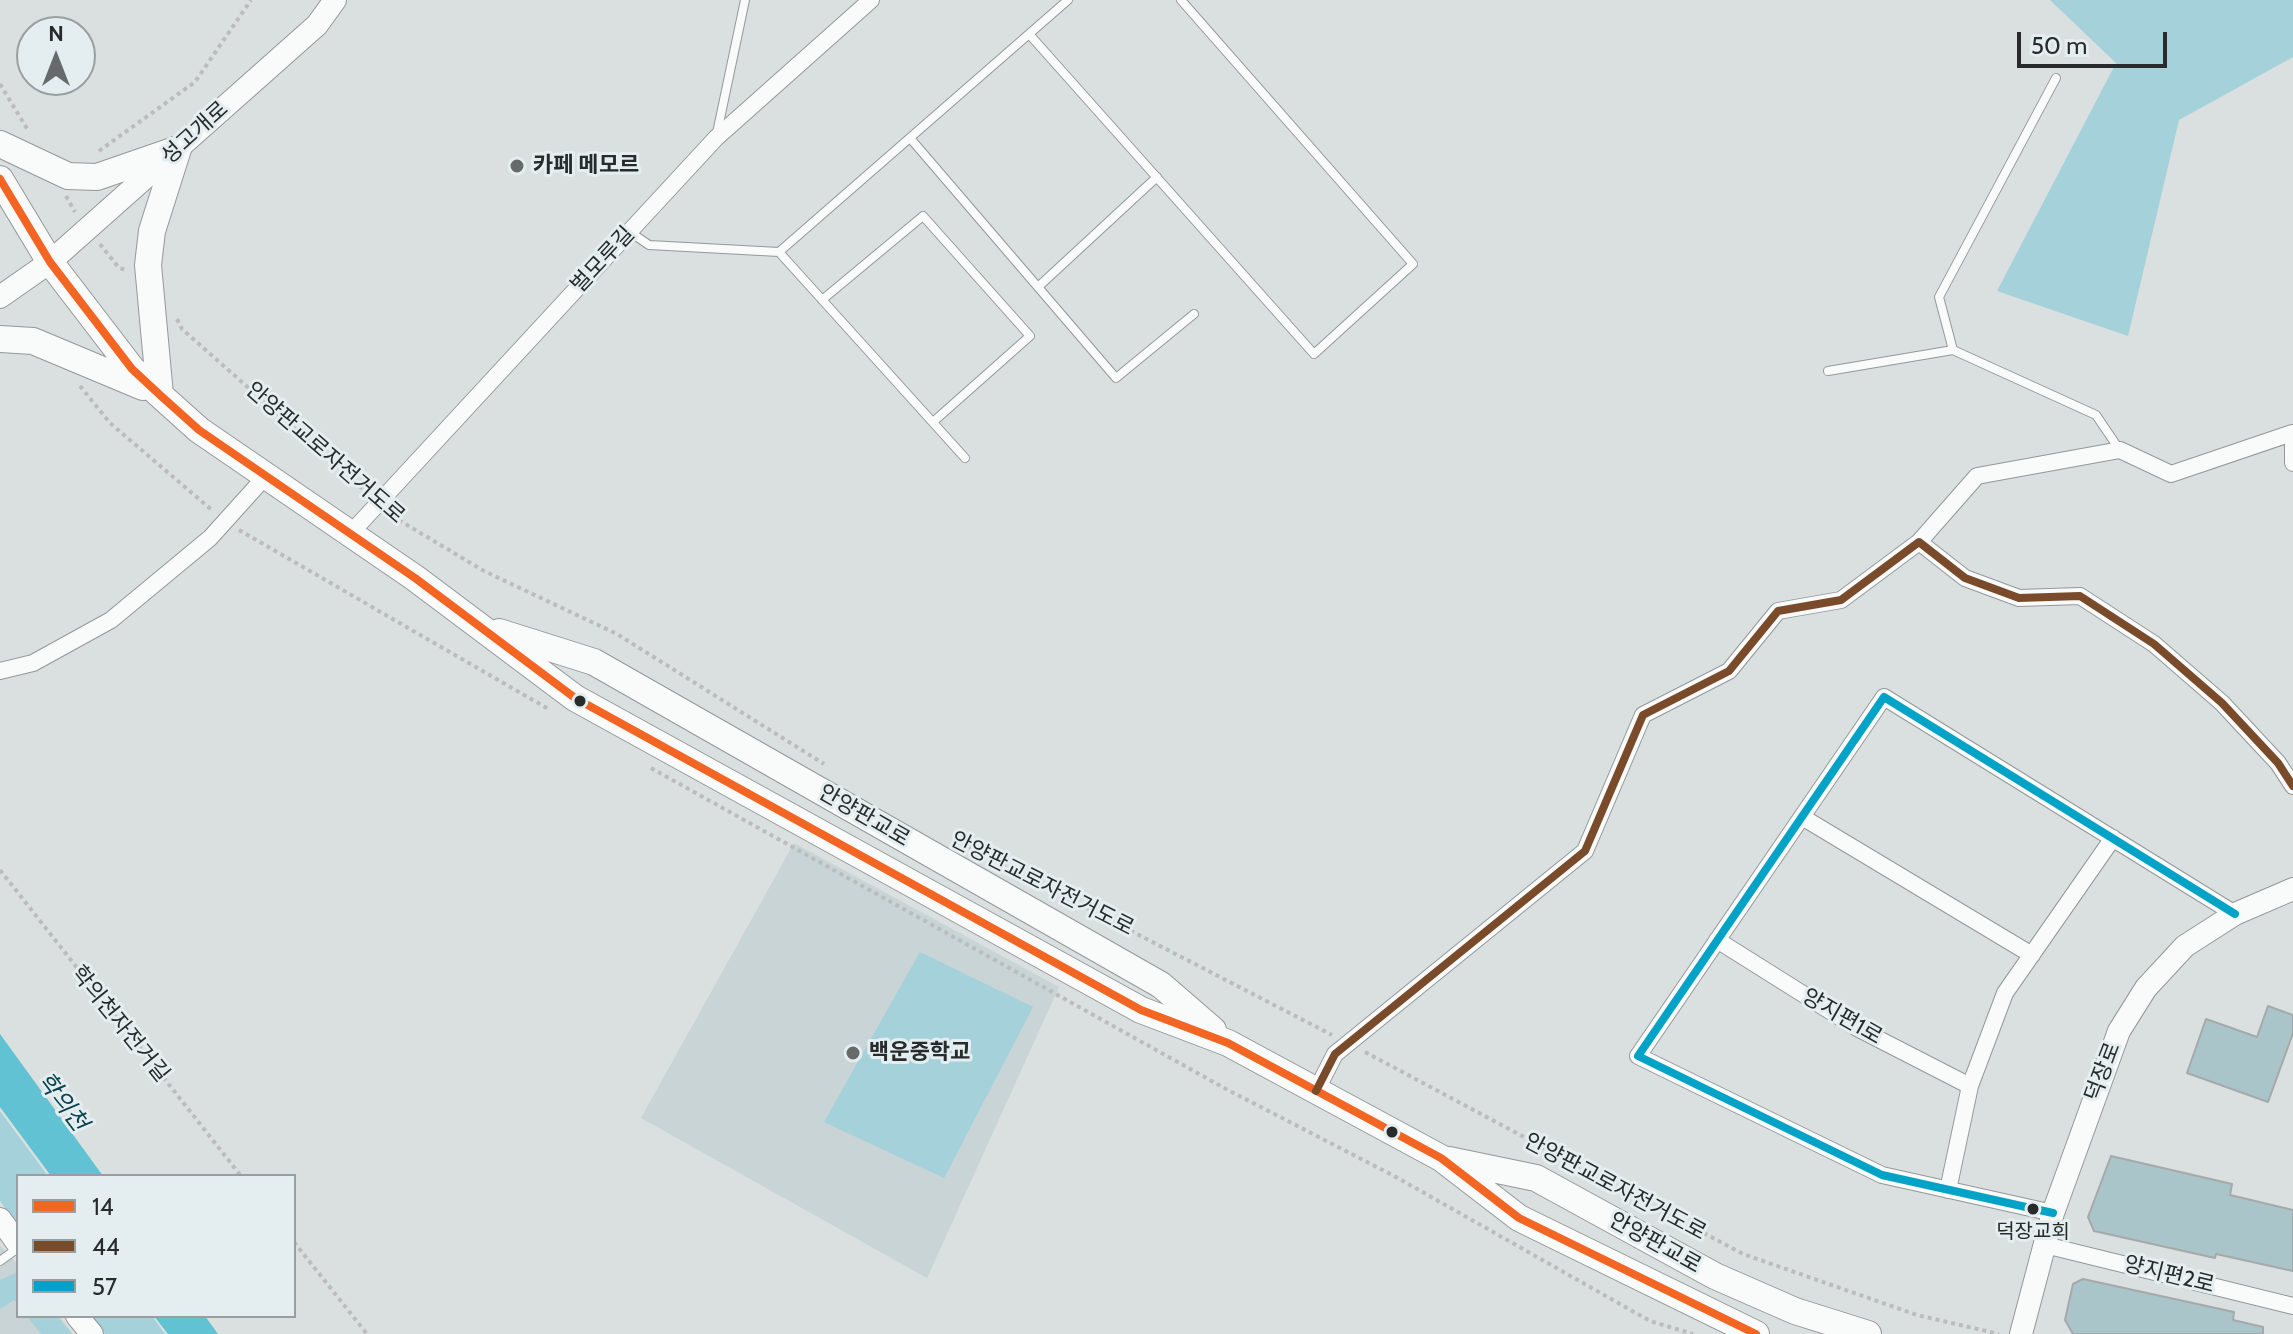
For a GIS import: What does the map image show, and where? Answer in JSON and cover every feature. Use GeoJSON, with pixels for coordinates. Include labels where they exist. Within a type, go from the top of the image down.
{"type":"FeatureCollection","features":[{"type":"Feature","properties":{"kind":"main road"},"geometry":{"type":"LineString","coordinates":[[0,144],[63,173],[97,177],[178,149]]}},
{"type":"Feature","properties":{"kind":"main road"},"geometry":{"type":"LineString","coordinates":[[0,339],[33,341],[160,395],[148,276],[152,231],[178,149]]}},
{"type":"Feature","properties":{"kind":"main road","name":"안양판교로"},"geometry":{"type":"LineString","coordinates":[[0,179],[50,262],[132,369],[160,395],[199,430],[415,578],[575,698],[1141,1010],[1228,1043],[1441,1158],[1519,1218],[1756,1334]]}},
{"type":"Feature","properties":{"kind":"main road","name":"안양판교로"},"geometry":{"type":"LineString","coordinates":[[480,626],[594,662],[1161,985],[1228,1043]]}},
{"type":"Feature","properties":{"kind":"main road","name":"안양판교로"},"geometry":{"type":"LineString","coordinates":[[1441,1158],[1536,1178],[1715,1276],[1795,1311],[1868,1334]]}},
{"type":"Feature","properties":{"kind":"street","name":"성고개로"},"geometry":{"type":"LineString","coordinates":[[0,297],[50,262],[178,149],[317,25],[335,0]]}},
{"type":"Feature","properties":{"kind":"street","name":"벌모루길"},"geometry":{"type":"LineString","coordinates":[[349,535],[716,138],[871,0]]}},
{"type":"Feature","properties":{"kind":"street"},"geometry":{"type":"LineString","coordinates":[[1316,1091],[1335,1054],[1585,851],[1643,715],[1729,671],[1778,611],[1841,600],[1919,542],[1977,476],[2120,450],[2171,474],[2293,433],[2293,463]]}},
{"type":"Feature","properties":{"kind":"street"},"geometry":{"type":"LineString","coordinates":[[0,671],[33,663],[111,620],[210,538],[265,477]]}},
{"type":"Feature","properties":{"kind":"street"},"geometry":{"type":"LineString","coordinates":[[1919,542],[1965,578],[2019,598],[2080,596],[2154,644],[2222,703],[2278,763],[2293,786]]}},
{"type":"Feature","properties":{"kind":"street"},"geometry":{"type":"LineString","coordinates":[[2053,1213],[1882,1175],[1638,1056],[1884,697],[2235,914]]}},
{"type":"Feature","properties":{"kind":"street"},"geometry":{"type":"LineString","coordinates":[[1802,817],[2032,955]]}},
{"type":"Feature","properties":{"kind":"street"},"geometry":{"type":"LineString","coordinates":[[1948,1190],[1970,1086],[2005,993],[2113,838]]}},
{"type":"Feature","properties":{"kind":"street","name":"덕장로"},"geometry":{"type":"LineString","coordinates":[[2021,1334],[2053,1213],[2119,1031],[2146,988],[2185,946],[2235,914],[2293,889]]}},
{"type":"Feature","properties":{"kind":"street","name":"양지편1로"},"geometry":{"type":"LineString","coordinates":[[1717,940],[1857,1028],[1970,1086]]}},
{"type":"Feature","properties":{"kind":"street"},"geometry":{"type":"LineString","coordinates":[[0,1219],[16,1243]]}},
{"type":"Feature","properties":{"kind":"street","name":"양지편2로"},"geometry":{"type":"LineString","coordinates":[[2045,1245],[2293,1306]]}},
{"type":"Feature","properties":{"kind":"street"},"geometry":{"type":"LineString","coordinates":[[79,1318],[92,1334]]}},
{"type":"Feature","properties":{"kind":"lane"},"geometry":{"type":"LineString","coordinates":[[716,138],[745,0]]}},
{"type":"Feature","properties":{"kind":"lane"},"geometry":{"type":"LineString","coordinates":[[629,232],[649,245],[779,252],[1068,0]]}},
{"type":"Feature","properties":{"kind":"lane"},"geometry":{"type":"LineString","coordinates":[[1029,34],[1314,354],[1413,264],[1181,0]]}},
{"type":"Feature","properties":{"kind":"lane"},"geometry":{"type":"LineString","coordinates":[[1953,350],[1939,297],[2056,78]]}},
{"type":"Feature","properties":{"kind":"lane"},"geometry":{"type":"LineString","coordinates":[[910,138],[1116,378],[1194,314]]}},
{"type":"Feature","properties":{"kind":"lane"},"geometry":{"type":"LineString","coordinates":[[1038,287],[1157,177]]}},
{"type":"Feature","properties":{"kind":"lane"},"geometry":{"type":"LineString","coordinates":[[822,300],[923,216],[1030,336],[933,422]]}},
{"type":"Feature","properties":{"kind":"lane"},"geometry":{"type":"LineString","coordinates":[[779,252],[965,458]]}},
{"type":"Feature","properties":{"kind":"lane"},"geometry":{"type":"LineString","coordinates":[[1828,371],[1953,350],[2096,415],[2120,450]]}},
{"type":"Feature","properties":{"kind":"lane"},"geometry":{"type":"LineString","coordinates":[[0,1261],[16,1248]]}},
{"type":"Feature","properties":{"kind":"path"},"geometry":{"type":"LineString","coordinates":[[90,156],[195,82],[251,0]]}},
{"type":"Feature","properties":{"kind":"path"},"geometry":{"type":"LineString","coordinates":[[0,84],[30,134]]}},
{"type":"Feature","properties":{"kind":"path"},"geometry":{"type":"LineString","coordinates":[[63,173],[66,201],[119,268],[148,276]]}},
{"type":"Feature","properties":{"kind":"path","name":"안양판교로자전거도로"},"geometry":{"type":"LineString","coordinates":[[176,317],[182,329],[394,518],[484,571],[617,634],[830,768]]}},
{"type":"Feature","properties":{"kind":"path","name":"안양판교로자전거도로"},"geometry":{"type":"LineString","coordinates":[[966,845],[1348,1043],[1743,1254],[1917,1315],[1999,1334]]}},
{"type":"Feature","properties":{"kind":"path","name":"학의천자전거길"},"geometry":{"type":"LineString","coordinates":[[0,870],[239,1174]]}},
{"type":"Feature","properties":{"kind":"path"},"geometry":{"type":"LineString","coordinates":[[296,1245],[367,1334]]}},
{"type":"Feature","properties":{"kind":"shaded area"},"geometry":{"type":"Polygon","coordinates":[[[2050,0],[2293,0],[2293,57],[2179,120],[2128,336],[1997,291],[2116,63],[2050,0]]]}},
{"type":"Feature","properties":{"kind":"shaded area","name":"백운중학교"},"geometry":{"type":"Polygon","coordinates":[[[794,843],[1059,987],[927,1278],[641,1118],[794,843]]]}},
{"type":"Feature","properties":{"kind":"shaded area"},"geometry":{"type":"Polygon","coordinates":[[[920,952],[1033,1007],[944,1178],[824,1122],[920,952]]]}},
{"type":"Feature","properties":{"kind":"shaded area"},"geometry":{"type":"Polygon","coordinates":[[[0,1111],[47,1174],[16,1174],[16,1223],[0,1201],[0,1111]]]}},
{"type":"Feature","properties":{"kind":"shaded area"},"geometry":{"type":"Polygon","coordinates":[[[0,1245],[16,1263],[16,1318],[61,1318],[73,1334],[0,1334],[0,1245]]]}},
{"type":"Feature","properties":{"kind":"shaded area"},"geometry":{"type":"Polygon","coordinates":[[[16,1273],[16,1302],[14,1300],[0,1309],[0,1280],[16,1273]]]}},
{"type":"Feature","properties":{"kind":"shaded area"},"geometry":{"type":"Polygon","coordinates":[[[29,1318],[59,1318],[72,1334],[41,1334],[29,1318]]]}},
{"type":"Feature","properties":{"kind":"shaded area"},"geometry":{"type":"Polygon","coordinates":[[[92,1318],[153,1318],[165,1334],[105,1334],[92,1318]]]}},
{"type":"Feature","properties":{"kind":"water","name":"학의천"},"geometry":{"type":"Polygon","coordinates":[[[0,1034],[102,1174],[50,1174],[0,1107],[0,1034]]]}},
{"type":"Feature","properties":{"kind":"water"},"geometry":{"type":"Polygon","coordinates":[[[156,1318],[206,1318],[218,1334],[168,1334],[156,1318]]]}},
{"type":"Feature","properties":{"kind":"building"},"geometry":{"type":"Polygon","coordinates":[[[2268,1006],[2293,1015],[2293,1033],[2268,1102],[2187,1073],[2206,1019],[2257,1037],[2268,1006]]]}},
{"type":"Feature","properties":{"kind":"building"},"geometry":{"type":"Polygon","coordinates":[[[2111,1156],[2232,1184],[2230,1195],[2293,1210],[2293,1271],[2216,1254],[2215,1258],[2094,1231],[2088,1217],[2111,1156]]]}},
{"type":"Feature","properties":{"kind":"building"},"geometry":{"type":"Polygon","coordinates":[[[2083,1279],[2234,1312],[2233,1320],[2263,1327],[2263,1334],[2073,1334],[2065,1320],[2073,1284],[2083,1279]]]}},
{"type":"Feature","properties":{"kind":"transit line","name":"14"},"geometry":{"type":"LineString","coordinates":[[0,179],[50,262],[132,369],[160,395],[199,430],[415,578],[575,698],[1141,1010],[1228,1043],[1441,1158],[1519,1218],[1756,1334]]}},
{"type":"Feature","properties":{"kind":"transit line","name":"44"},"geometry":{"type":"LineString","coordinates":[[1316,1091],[1335,1054],[1585,851],[1643,715],[1729,671],[1778,611],[1841,600],[1919,542],[1965,578],[2019,598],[2080,596],[2154,644],[2222,703],[2278,763],[2293,786]]}},
{"type":"Feature","properties":{"kind":"transit line","name":"57"},"geometry":{"type":"LineString","coordinates":[[2053,1213],[1882,1175],[1638,1056],[1884,697],[2235,914]]}},
{"type":"Feature","properties":{"kind":"place","name":"카페 메모르"},"geometry":{"type":"Point","coordinates":[517,166]}},
{"type":"Feature","properties":{"kind":"place","name":"백운중학교"},"geometry":{"type":"Point","coordinates":[853,1053]}},
{"type":"Feature","properties":{"kind":"place","name":"덕장교회"},"geometry":{"type":"Point","coordinates":[2033,1209]}}]}
